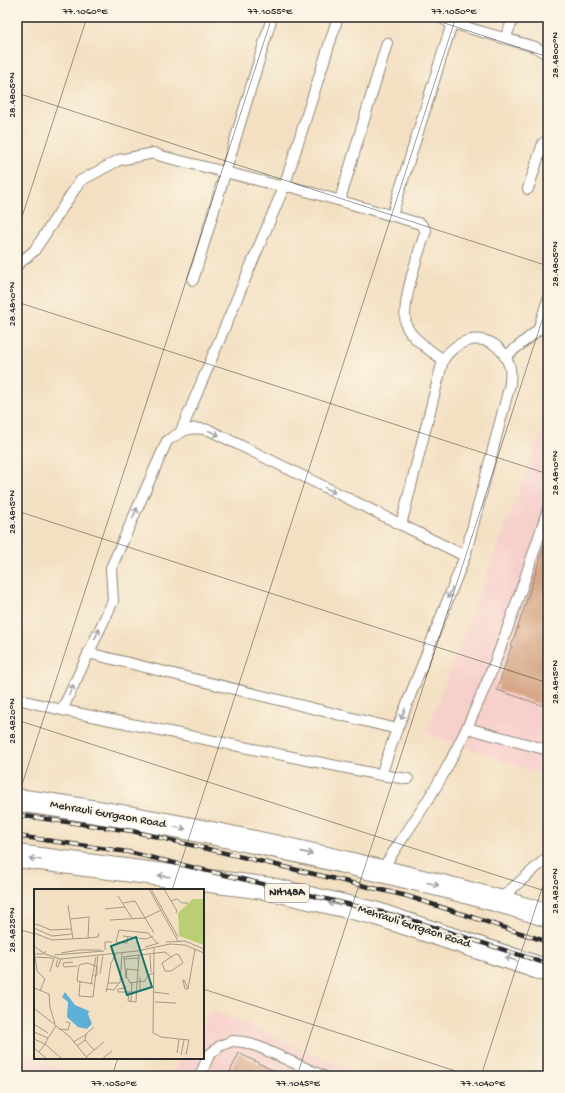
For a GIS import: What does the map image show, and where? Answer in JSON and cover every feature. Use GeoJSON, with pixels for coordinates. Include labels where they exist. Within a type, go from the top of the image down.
{"type":"FeatureCollection","features":[{"type":"Feature","properties":{"kind":"highway","name":"Mehrauli Gurgaon Road"},"geometry":{"type":"LineString","coordinates":[[17,800],[83,809],[286,848],[499,900],[548,916]]}},
{"type":"Feature","properties":{"kind":"highway","name":"Mehrauli Gurgaon Road"},"geometry":{"type":"LineString","coordinates":[[17,856],[271,889],[374,913],[548,971]]}},
{"type":"Feature","properties":{"kind":"lane"},"geometry":{"type":"LineString","coordinates":[[193,280],[272,17]]}},
{"type":"Feature","properties":{"kind":"lane"},"geometry":{"type":"LineString","coordinates":[[181,431],[284,187],[338,17]]}},
{"type":"Feature","properties":{"kind":"lane"},"geometry":{"type":"LineString","coordinates":[[439,17],[535,47],[548,55]]}},
{"type":"Feature","properties":{"kind":"lane"},"geometry":{"type":"LineString","coordinates":[[505,38],[514,17]]}},
{"type":"Feature","properties":{"kind":"lane"},"geometry":{"type":"LineString","coordinates":[[392,215],[452,20]]}},
{"type":"Feature","properties":{"kind":"lane"},"geometry":{"type":"LineString","coordinates":[[340,200],[388,43]]}},
{"type":"Feature","properties":{"kind":"lane"},"geometry":{"type":"LineString","coordinates":[[528,189],[543,143],[548,141]]}},
{"type":"Feature","properties":{"kind":"lane"},"geometry":{"type":"LineString","coordinates":[[17,265],[34,251],[80,181],[119,160],[154,153],[160,156],[226,173],[284,187],[292,187],[421,224],[426,231],[418,253],[405,304],[407,327],[422,344],[443,360]]}},
{"type":"Feature","properties":{"kind":"lane"},"geometry":{"type":"LineString","coordinates":[[505,357],[538,330],[548,299]]}},
{"type":"Feature","properties":{"kind":"lane"},"geometry":{"type":"LineString","coordinates":[[381,775],[397,729],[465,556],[510,384],[510,369],[505,357],[495,345],[486,340],[474,338],[459,343],[450,350],[443,360],[401,525]]}},
{"type":"Feature","properties":{"kind":"lane"},"geometry":{"type":"LineString","coordinates":[[62,710],[113,601],[111,568],[167,441],[181,431],[195,427],[209,430],[465,556]]}},
{"type":"Feature","properties":{"kind":"lane"},"geometry":{"type":"LineString","coordinates":[[381,871],[445,773],[467,728],[507,628],[548,509]]}},
{"type":"Feature","properties":{"kind":"lane"},"geometry":{"type":"LineString","coordinates":[[88,653],[397,729]]}},
{"type":"Feature","properties":{"kind":"lane"},"geometry":{"type":"LineString","coordinates":[[17,699],[62,710],[381,775],[408,779]]}},
{"type":"Feature","properties":{"kind":"lane"},"geometry":{"type":"LineString","coordinates":[[467,728],[548,750]]}},
{"type":"Feature","properties":{"kind":"lane"},"geometry":{"type":"LineString","coordinates":[[499,900],[548,857]]}},
{"type":"Feature","properties":{"kind":"lane"},"geometry":{"type":"LineString","coordinates":[[200,1076],[210,1055],[220,1046],[232,1042],[244,1042],[259,1047],[323,1076]]}},
{"type":"Feature","properties":{"kind":"shaded area"},"geometry":{"type":"Polygon","coordinates":[[[548,415],[548,777],[426,733],[548,415]]]}},
{"type":"Feature","properties":{"kind":"shaded area"},"geometry":{"type":"Polygon","coordinates":[[[212,1010],[363,1076],[170,1076],[180,1059],[204,1059],[204,1022],[212,1010]]]}},
{"type":"Feature","properties":{"kind":"shaded area"},"geometry":{"type":"Polygon","coordinates":[[[17,1052],[77,1076],[17,1076],[17,1052]]]}},
{"type":"Feature","properties":{"kind":"building"},"geometry":{"type":"Polygon","coordinates":[[[544,547],[548,548],[548,707],[497,690],[544,547]]]}},
{"type":"Feature","properties":{"kind":"building"},"geometry":{"type":"Polygon","coordinates":[[[239,1053],[284,1076],[228,1076],[239,1053]]]}},
{"type":"Feature","properties":{"kind":"railway"},"geometry":{"type":"LineString","coordinates":[[17,815],[132,831],[407,896],[548,942]]}},
{"type":"Feature","properties":{"kind":"railway"},"geometry":{"type":"LineString","coordinates":[[17,836],[128,852],[402,917],[548,964]]}}]}
